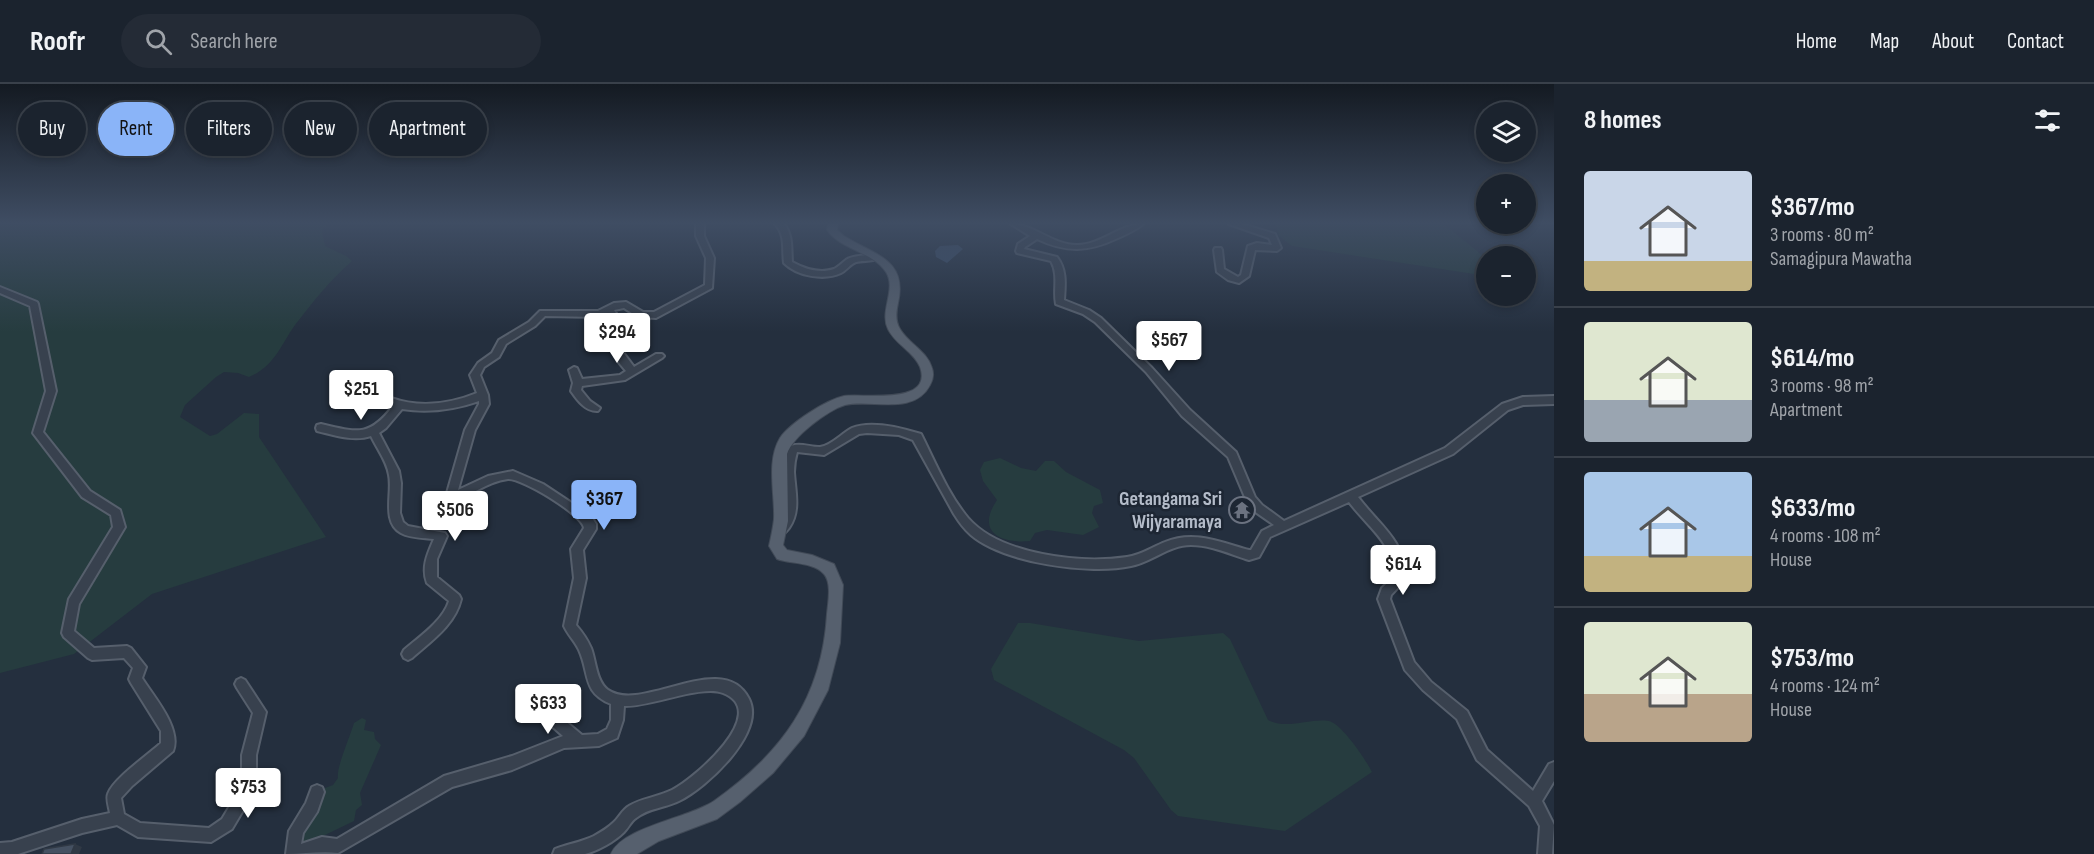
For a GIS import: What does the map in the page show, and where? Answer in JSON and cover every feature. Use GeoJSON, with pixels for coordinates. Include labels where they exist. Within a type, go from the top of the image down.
{"type":"FeatureCollection","features":[{"type":"Feature","properties":{"kind":"main road"},"geometry":{"type":"LineString","coordinates":[[620,854],[651,835],[697,819],[721,807],[787,749],[813,709],[824,677],[834,630],[837,583],[835,575],[824,564],[782,555],[776,546],[781,521],[780,454],[788,435],[835,404],[853,399],[907,398],[922,390],[927,381],[928,374],[921,360],[897,335],[890,321],[897,284],[894,273],[884,262],[879,260]]}},
{"type":"Feature","properties":{"kind":"street"},"geometry":{"type":"LineString","coordinates":[[560,854],[600,841],[619,828],[632,812],[675,796],[701,779],[734,744],[746,714],[744,702],[727,687],[715,684],[658,698],[618,700],[604,695],[597,687],[585,648],[570,626],[580,578],[577,549],[590,529],[586,518],[551,494],[513,475],[498,478],[456,496],[452,493],[462,465],[470,430],[484,404],[475,375],[481,365],[496,355],[501,342],[532,324],[543,313],[599,314],[617,305],[626,304],[641,315],[656,315],[709,286],[710,260]]}},
{"type":"Feature","properties":{"kind":"street"},"geometry":{"type":"LineString","coordinates":[[788,260],[788,263],[803,272],[832,273],[852,260]]}},
{"type":"Feature","properties":{"kind":"street"},"geometry":{"type":"LineString","coordinates":[[1054,260],[1058,263],[1060,276],[1059,302],[1086,312],[1098,320],[1149,370],[1186,413],[1232,455],[1251,499],[1258,508],[1283,526]]}},
{"type":"Feature","properties":{"kind":"street"},"geometry":{"type":"LineString","coordinates":[[1219,260],[1220,270],[1231,278],[1239,280],[1245,276],[1249,260]]}},
{"type":"Feature","properties":{"kind":"street"},"geometry":{"type":"LineString","coordinates":[[0,290],[34,304],[51,391],[38,433],[86,494],[116,513],[119,527],[73,603],[68,633],[92,654],[127,652],[140,667],[135,679],[167,729],[168,746],[127,781],[114,796],[118,818]]}},
{"type":"Feature","properties":{"kind":"street"},"geometry":{"type":"LineString","coordinates":[[609,310],[618,325],[616,352],[632,371]]}},
{"type":"Feature","properties":{"kind":"street"},"geometry":{"type":"LineString","coordinates":[[578,383],[622,378],[659,356]]}},
{"type":"Feature","properties":{"kind":"street"},"geometry":{"type":"LineString","coordinates":[[574,370],[578,383],[576,390],[587,404],[595,408]]}},
{"type":"Feature","properties":{"kind":"street"},"geometry":{"type":"LineString","coordinates":[[357,385],[371,395],[416,408],[446,408],[483,395]]}},
{"type":"Feature","properties":{"kind":"street"},"geometry":{"type":"LineString","coordinates":[[778,533],[784,528],[793,511],[788,459],[792,450],[796,448],[824,452],[856,431],[867,429],[900,431],[917,438],[965,523],[987,540],[1005,549],[1072,563],[1103,565],[1130,562],[1182,541],[1195,541],[1249,555],[1255,554],[1266,534],[1434,459],[1505,407],[1523,401],[1554,400]]}},
{"type":"Feature","properties":{"kind":"street"},"geometry":{"type":"LineString","coordinates":[[321,428],[355,435],[374,433],[391,417],[400,404]]}},
{"type":"Feature","properties":{"kind":"street"},"geometry":{"type":"LineString","coordinates":[[374,433],[395,474],[395,519],[405,530],[441,536],[431,559],[431,579],[455,599],[454,606],[434,632],[408,654]]}},
{"type":"Feature","properties":{"kind":"street"},"geometry":{"type":"LineString","coordinates":[[1351,496],[1386,535],[1401,562],[1402,577],[1386,592],[1384,598],[1409,666],[1427,686],[1462,715],[1482,755],[1491,765],[1534,801],[1547,825],[1545,854]]}},
{"type":"Feature","properties":{"kind":"street"},"geometry":{"type":"LineString","coordinates":[[0,850],[12,849],[82,826],[118,818],[138,830],[211,835],[227,824],[240,802],[249,774],[249,755],[261,712],[241,684]]}},
{"type":"Feature","properties":{"kind":"street"},"geometry":{"type":"LineString","coordinates":[[317,792],[312,807],[296,831],[293,854],[322,844],[338,846],[449,781],[512,763],[564,742],[599,741],[612,733],[617,720],[618,700]]}},
{"type":"Feature","properties":{"kind":"street"},"geometry":{"type":"LineString","coordinates":[[533,709],[559,724],[578,740]]}},
{"type":"Feature","properties":{"kind":"street"},"geometry":{"type":"LineString","coordinates":[[1534,801],[1554,769]]}},
{"type":"Feature","properties":{"kind":"green space"},"geometry":{"type":"Polygon","coordinates":[[[0,260],[352,261],[315,300],[265,367],[249,377],[224,372],[185,405],[180,417],[210,436],[217,434],[244,413],[259,414],[259,437],[326,537],[152,594],[74,654],[0,673],[0,260]]]}},
{"type":"Feature","properties":{"kind":"green space"},"geometry":{"type":"Polygon","coordinates":[[[1383,260],[1476,260],[1474,274],[1383,260]]]}},
{"type":"Feature","properties":{"kind":"green space"},"geometry":{"type":"Polygon","coordinates":[[[1000,458],[1021,468],[1036,471],[1045,461],[1054,461],[1066,472],[1100,490],[1103,503],[1094,506],[1092,513],[1099,527],[1083,535],[1047,530],[1035,533],[1030,541],[1000,538],[990,527],[989,520],[997,500],[983,481],[980,470],[984,462],[1000,458]]]}},
{"type":"Feature","properties":{"kind":"green space"},"geometry":{"type":"Polygon","coordinates":[[[1018,623],[1139,641],[1223,633],[1230,639],[1268,720],[1283,724],[1329,721],[1353,743],[1372,772],[1285,831],[1178,816],[1171,810],[1134,758],[1124,750],[994,680],[991,669],[1018,623]]]}},
{"type":"Feature","properties":{"kind":"green space"},"geometry":{"type":"Polygon","coordinates":[[[362,718],[366,720],[364,730],[374,732],[375,739],[381,745],[360,793],[362,805],[356,810],[354,821],[296,849],[304,825],[325,788],[333,785],[338,778],[341,760],[354,723],[362,718]]]}},
{"type":"Feature","properties":{"kind":"building"},"geometry":{"type":"Polygon","coordinates":[[[75,844],[71,854],[42,854],[44,849],[75,844]]]}},
{"type":"Feature","properties":{"kind":"place","name":"Getangama Sri Wijyaramaya"},"geometry":{"type":"Point","coordinates":[1242,510]}}]}
